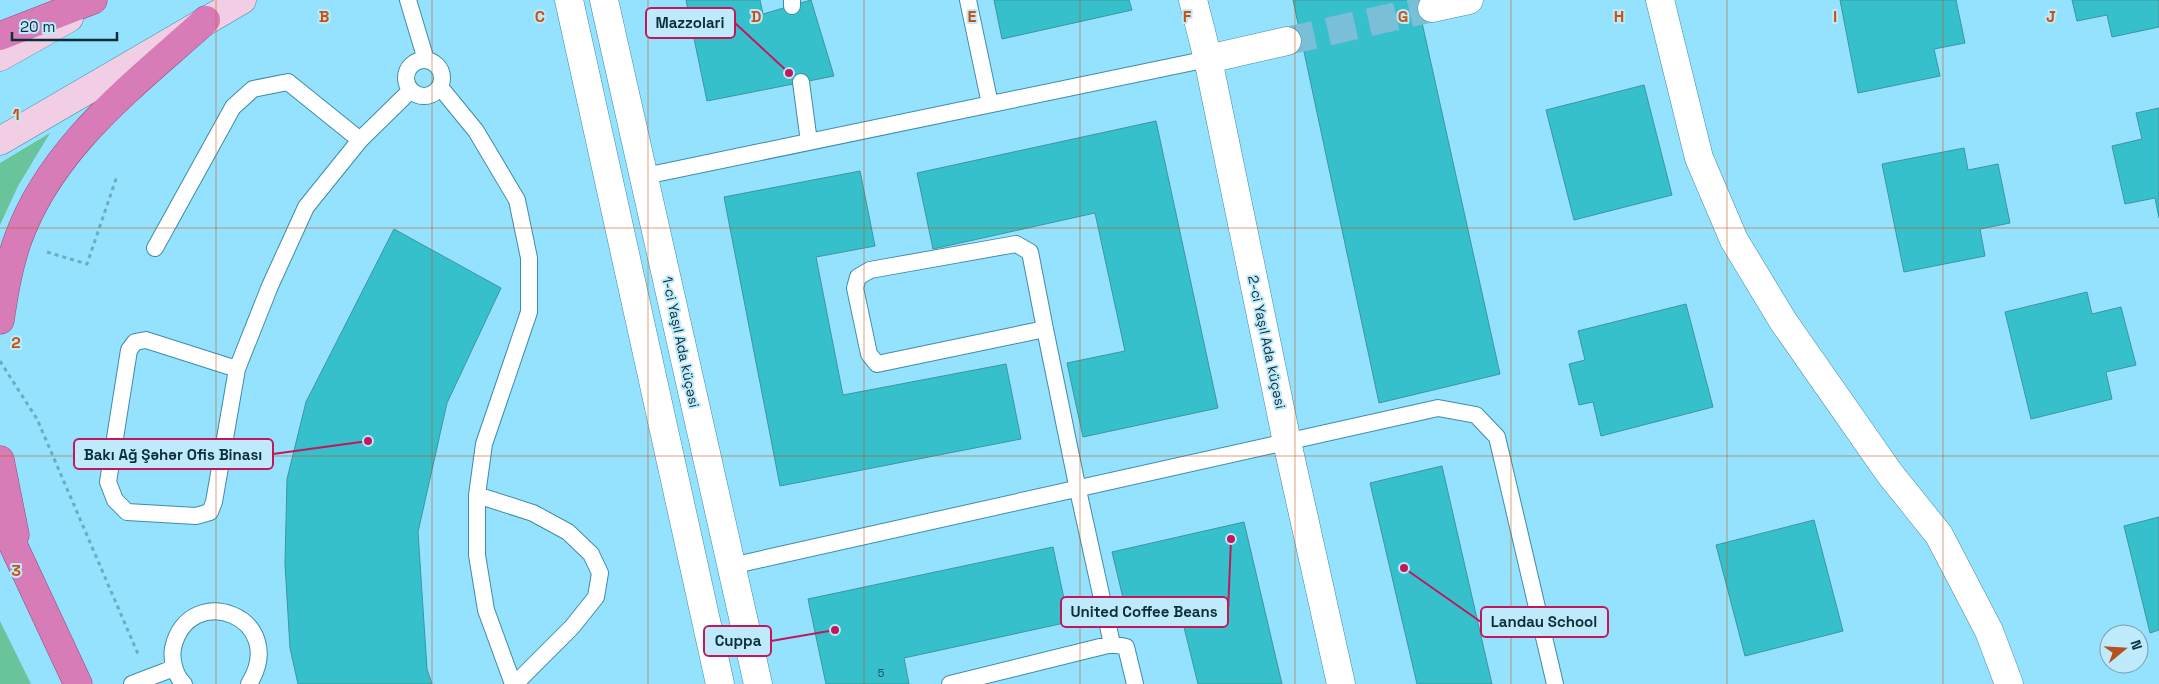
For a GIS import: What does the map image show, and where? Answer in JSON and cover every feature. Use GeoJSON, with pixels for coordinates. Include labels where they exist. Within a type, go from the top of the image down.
{"type":"FeatureCollection","features":[{"type":"Feature","properties":{"kind":"highway"},"geometry":{"type":"LineString","coordinates":[[0,36],[93,0]]}},
{"type":"Feature","properties":{"kind":"highway"},"geometry":{"type":"LineString","coordinates":[[0,320],[6,281],[16,243],[45,182],[69,148],[102,113],[206,20]]}},
{"type":"Feature","properties":{"kind":"highway"},"geometry":{"type":"LineString","coordinates":[[0,460],[19,555]]}},
{"type":"Feature","properties":{"kind":"highway"},"geometry":{"type":"LineString","coordinates":[[0,517],[78,684]]}},
{"type":"Feature","properties":{"kind":"main road"},"geometry":{"type":"LineString","coordinates":[[0,57],[101,0]]}},
{"type":"Feature","properties":{"kind":"main road"},"geometry":{"type":"LineString","coordinates":[[0,141],[242,0]]}},
{"type":"Feature","properties":{"kind":"street"},"geometry":{"type":"LineString","coordinates":[[569,0],[720,684]]}},
{"type":"Feature","properties":{"kind":"street","name":"1-ci Yaşıl Ada küçəsi"},"geometry":{"type":"LineString","coordinates":[[604,0],[758,684]]}},
{"type":"Feature","properties":{"kind":"street","name":"2-ci Yaşıl Ada küçəsi"},"geometry":{"type":"LineString","coordinates":[[1193,0],[1208,59],[1287,442],[1341,684]]}},
{"type":"Feature","properties":{"kind":"street"},"geometry":{"type":"LineString","coordinates":[[1432,8],[1469,0]]}},
{"type":"Feature","properties":{"kind":"street"},"geometry":{"type":"LineString","coordinates":[[1660,0],[1699,158],[1734,240],[1783,321],[1890,474],[1940,535],[1989,631],[2009,684]]}},
{"type":"Feature","properties":{"kind":"street"},"geometry":{"type":"LineString","coordinates":[[1208,59],[1287,41]]}},
{"type":"Feature","properties":{"kind":"lane"},"geometry":{"type":"LineString","coordinates":[[408,0],[426,60]]}},
{"type":"Feature","properties":{"kind":"lane"},"geometry":{"type":"LineString","coordinates":[[968,0],[990,104]]}},
{"type":"Feature","properties":{"kind":"lane"},"geometry":{"type":"LineString","coordinates":[[645,176],[1208,59]]}},
{"type":"Feature","properties":{"kind":"lane"},"geometry":{"type":"LineString","coordinates":[[426,60],[433,62],[438,67],[442,80],[440,87],[436,92],[423,96],[411,90],[406,76],[408,70],[413,64],[426,60]]}},
{"type":"Feature","properties":{"kind":"lane"},"geometry":{"type":"LineString","coordinates":[[155,248],[233,107],[253,89],[288,82],[360,140]]}},
{"type":"Feature","properties":{"kind":"lane"},"geometry":{"type":"LineString","coordinates":[[801,82],[809,142]]}},
{"type":"Feature","properties":{"kind":"lane"},"geometry":{"type":"LineString","coordinates":[[440,87],[476,130],[517,200],[529,258],[529,312],[484,444],[477,495],[477,555],[486,610],[514,684],[572,627],[596,597],[600,573],[591,554],[568,532],[533,513],[477,495]]}},
{"type":"Feature","properties":{"kind":"lane"},"geometry":{"type":"LineString","coordinates":[[237,369],[146,340],[135,342],[129,350],[108,482],[115,500],[127,512],[196,516],[210,512],[214,502],[237,369],[270,286],[306,207],[360,140],[411,90]]}},
{"type":"Feature","properties":{"kind":"lane"},"geometry":{"type":"LineString","coordinates":[[1045,329],[877,364],[869,354],[855,288],[858,277],[870,270],[1016,244],[1030,252],[1078,490],[1112,644]]}},
{"type":"Feature","properties":{"kind":"lane"},"geometry":{"type":"LineString","coordinates":[[731,566],[1078,490],[1438,408],[1476,414],[1497,437],[1555,684]]}},
{"type":"Feature","properties":{"kind":"lane"},"geometry":{"type":"LineString","coordinates":[[184,684],[174,668],[172,653],[176,638],[184,625],[196,616],[210,611],[226,612],[240,618],[250,629],[257,642],[260,657],[256,672],[248,684]]}},
{"type":"Feature","properties":{"kind":"lane"},"geometry":{"type":"LineString","coordinates":[[950,684],[1112,644],[1126,647],[1135,684]]}},
{"type":"Feature","properties":{"kind":"lane"},"geometry":{"type":"LineString","coordinates":[[132,684],[174,668]]}},
{"type":"Feature","properties":{"kind":"path"},"geometry":{"type":"LineString","coordinates":[[16,243],[87,264],[117,176]]}},
{"type":"Feature","properties":{"kind":"path"},"geometry":{"type":"LineString","coordinates":[[0,361],[37,419],[149,678]]}},
{"type":"Feature","properties":{"kind":"green space"},"geometry":{"type":"Polygon","coordinates":[[[50,133],[18,186],[0,225],[0,163],[50,133]]]}},
{"type":"Feature","properties":{"kind":"green space"},"geometry":{"type":"Polygon","coordinates":[[[0,621],[31,684],[0,684],[0,621]]]}},
{"type":"Feature","properties":{"kind":"building"},"geometry":{"type":"Polygon","coordinates":[[[686,0],[760,0],[763,14],[811,0],[834,76],[707,101],[686,0]]]}},
{"type":"Feature","properties":{"kind":"building"},"geometry":{"type":"Polygon","coordinates":[[[994,0],[1129,0],[1132,10],[1002,39],[994,0]]]}},
{"type":"Feature","properties":{"kind":"building"},"geometry":{"type":"Polygon","coordinates":[[[1293,0],[1417,0],[1500,374],[1379,403],[1293,0]]]}},
{"type":"Feature","properties":{"kind":"building"},"geometry":{"type":"Polygon","coordinates":[[[1840,0],[1956,0],[1965,43],[1934,49],[1940,76],[1858,93],[1840,0]]]}},
{"type":"Feature","properties":{"kind":"building"},"geometry":{"type":"Polygon","coordinates":[[[2072,0],[2159,0],[2159,27],[2112,37],[2107,15],[2077,21],[2072,0]]]}},
{"type":"Feature","properties":{"kind":"building"},"geometry":{"type":"Polygon","coordinates":[[[1644,85],[1672,195],[1574,220],[1546,110],[1644,85]]]}},
{"type":"Feature","properties":{"kind":"building"},"geometry":{"type":"Polygon","coordinates":[[[2159,108],[2159,218],[2155,198],[2125,204],[2112,146],[2142,139],[2136,113],[2159,108]]]}},
{"type":"Feature","properties":{"kind":"building"},"geometry":{"type":"Polygon","coordinates":[[[1156,121],[1218,408],[1083,437],[1067,363],[1125,351],[1095,213],[933,249],[917,173],[1156,121]]]}},
{"type":"Feature","properties":{"kind":"building"},"geometry":{"type":"Polygon","coordinates":[[[1964,148],[1968,170],[1998,164],[2010,223],[1980,229],[1985,256],[1904,272],[1882,164],[1964,148]]]}},
{"type":"Feature","properties":{"kind":"building"},"geometry":{"type":"Polygon","coordinates":[[[860,171],[875,246],[816,257],[843,395],[1006,364],[1021,439],[780,486],[724,197],[860,171]]]}},
{"type":"Feature","properties":{"kind":"building"},"geometry":{"type":"Polygon","coordinates":[[[394,229],[501,288],[447,403],[418,532],[427,669],[432,684],[298,684],[290,648],[285,564],[287,479],[306,402],[394,229]]]}},
{"type":"Feature","properties":{"kind":"building"},"geometry":{"type":"Polygon","coordinates":[[[2087,292],[2092,314],[2121,307],[2136,365],[2106,372],[2112,399],[2031,419],[2005,312],[2087,292]]]}},
{"type":"Feature","properties":{"kind":"building"},"geometry":{"type":"Polygon","coordinates":[[[1686,304],[1713,407],[1601,436],[1593,402],[1579,405],[1569,364],[1585,360],[1578,331],[1686,304]]]}},
{"type":"Feature","properties":{"kind":"building"},"geometry":{"type":"Polygon","coordinates":[[[1442,466],[1492,684],[1417,684],[1370,483],[1442,466]]]}},
{"type":"Feature","properties":{"kind":"building"},"geometry":{"type":"Polygon","coordinates":[[[2159,517],[2159,630],[2150,633],[2149,624],[2124,526],[2159,517]]]}},
{"type":"Feature","properties":{"kind":"building"},"geometry":{"type":"Polygon","coordinates":[[[1814,520],[1843,631],[1745,656],[1716,545],[1814,520]]]}},
{"type":"Feature","properties":{"kind":"building"},"geometry":{"type":"Polygon","coordinates":[[[1244,522],[1282,684],[1198,684],[1180,611],[1129,623],[1112,552],[1244,522]]]}},
{"type":"Feature","properties":{"kind":"building"},"geometry":{"type":"Polygon","coordinates":[[[1053,547],[1069,622],[904,658],[909,684],[826,684],[808,599],[1053,547]]]}},
{"type":"Feature","properties":{"kind":"tunnel"},"geometry":{"type":"LineString","coordinates":[[1287,41],[1432,8]]}},
{"type":"Feature","properties":{"kind":"place","name":"Mazzolari"},"geometry":{"type":"Point","coordinates":[789,73]}},
{"type":"Feature","properties":{"kind":"place","name":"Bakı Ağ Şəhər Ofis Binası"},"geometry":{"type":"Point","coordinates":[368,441]}},
{"type":"Feature","properties":{"kind":"place","name":"United Coffee Beans"},"geometry":{"type":"Point","coordinates":[1231,539]}},
{"type":"Feature","properties":{"kind":"place","name":"Landau School"},"geometry":{"type":"Point","coordinates":[1404,568]}},
{"type":"Feature","properties":{"kind":"place","name":"Cuppa"},"geometry":{"type":"Point","coordinates":[835,630]}}]}
